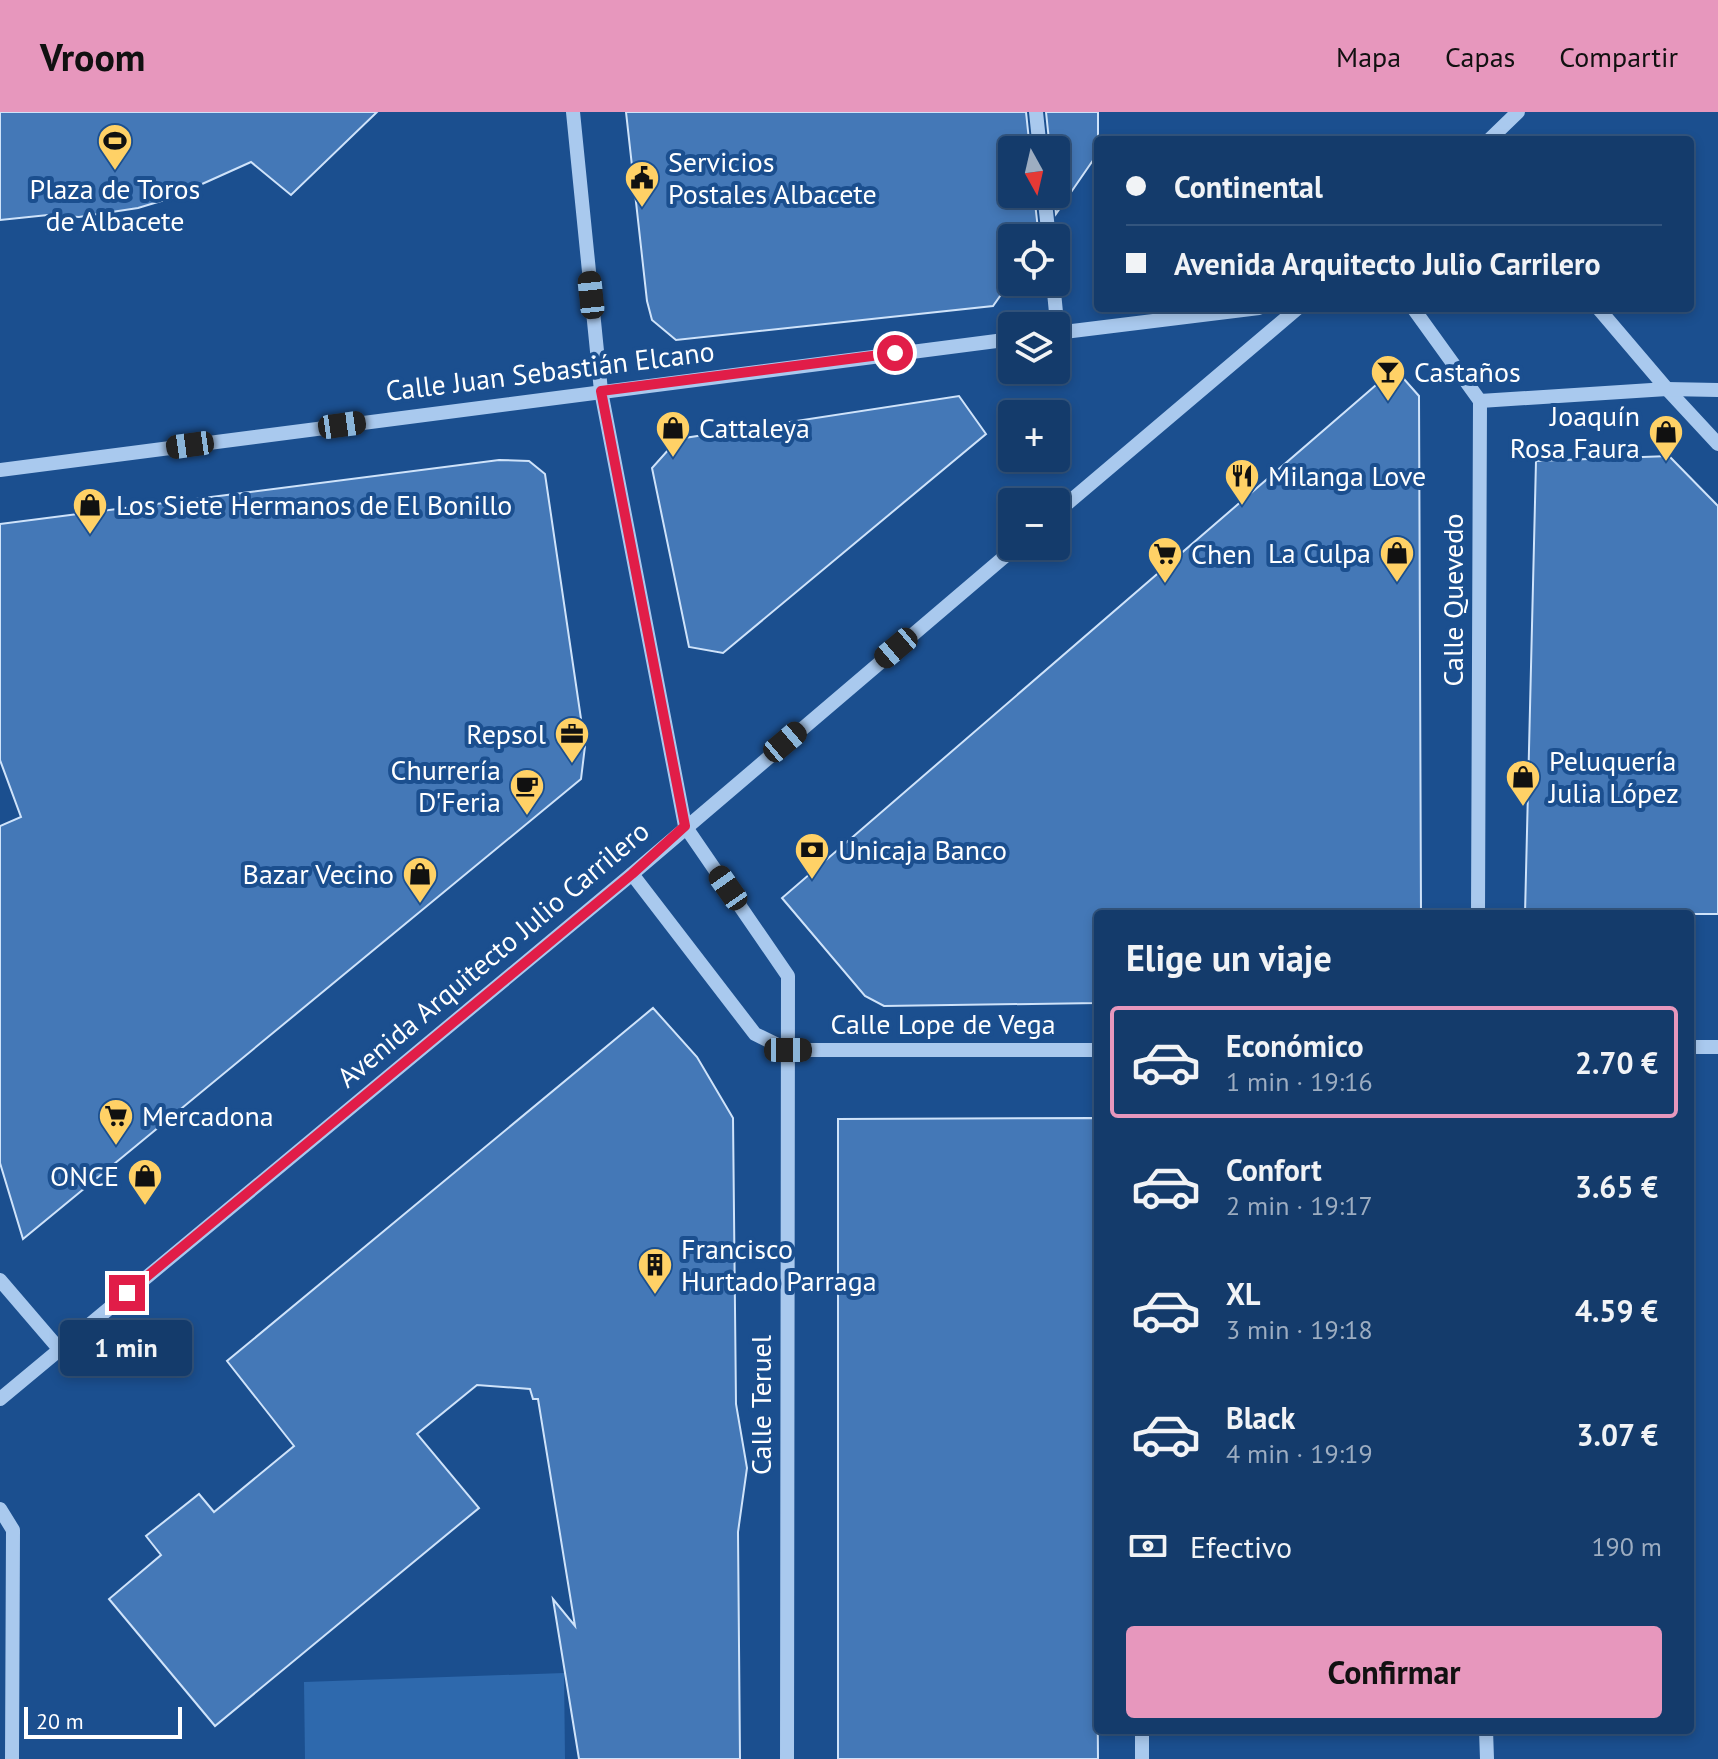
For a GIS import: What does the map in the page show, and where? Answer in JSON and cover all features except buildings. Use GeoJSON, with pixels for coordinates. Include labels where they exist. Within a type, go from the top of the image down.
{"type":"FeatureCollection","features":[{"type":"Feature","properties":{"kind":"street"},"geometry":{"type":"LineString","coordinates":[[573,112],[601,391],[685,826]]}},
{"type":"Feature","properties":{"kind":"street"},"geometry":{"type":"LineString","coordinates":[[1036,112],[1039,136]]}},
{"type":"Feature","properties":{"kind":"street"},"geometry":{"type":"LineString","coordinates":[[1493,136],[1518,112]]}},
{"type":"Feature","properties":{"kind":"street"},"geometry":{"type":"LineString","coordinates":[[1070,331],[1227,312]]}},
{"type":"Feature","properties":{"kind":"street"},"geometry":{"type":"LineString","coordinates":[[1070,501],[1293,312]]}},
{"type":"Feature","properties":{"kind":"street"},"geometry":{"type":"LineString","coordinates":[[1416,312],[1480,401],[1667,389],[1718,390]]}},
{"type":"Feature","properties":{"kind":"street"},"geometry":{"type":"LineString","coordinates":[[1601,312],[1718,444]]}},
{"type":"Feature","properties":{"kind":"street","name":"Calle Juan Sebastián Elcano"},"geometry":{"type":"LineString","coordinates":[[0,470],[998,341]]}},
{"type":"Feature","properties":{"kind":"street","name":"Calle Quevedo"},"geometry":{"type":"LineString","coordinates":[[1478,910],[1480,401]]}},
{"type":"Feature","properties":{"kind":"street","name":"Avenida Arquitecto Julio Carrilero"},"geometry":{"type":"LineString","coordinates":[[0,1399],[632,874],[1000,560]]}},
{"type":"Feature","properties":{"kind":"street","name":"Calle Teruel"},"geometry":{"type":"LineString","coordinates":[[685,826],[788,976],[787,1759]]}},
{"type":"Feature","properties":{"kind":"street"},"geometry":{"type":"LineString","coordinates":[[632,874],[755,1034],[788,1050]]}},
{"type":"Feature","properties":{"kind":"street"},"geometry":{"type":"LineString","coordinates":[[1694,1047],[1718,1047]]}},
{"type":"Feature","properties":{"kind":"street","name":"Calle Lope de Vega"},"geometry":{"type":"LineString","coordinates":[[788,1050],[1094,1050]]}},
{"type":"Feature","properties":{"kind":"street"},"geometry":{"type":"LineString","coordinates":[[0,1280],[60,1350]]}},
{"type":"Feature","properties":{"kind":"street"},"geometry":{"type":"LineString","coordinates":[[0,1509],[13,1530],[12,1759]]}},
{"type":"Feature","properties":{"kind":"street"},"geometry":{"type":"LineString","coordinates":[[1142,1734],[1142,1759]]}},
{"type":"Feature","properties":{"kind":"street"},"geometry":{"type":"LineString","coordinates":[[1486,1734],[1487,1759]]}},
{"type":"Feature","properties":{"kind":"shaded area"},"geometry":{"type":"Polygon","coordinates":[[[564,1673],[565,1759],[305,1759],[304,1682],[564,1673]]]}},
{"type":"Feature","properties":{"kind":"place","name":"Plaza de Toros de Albacete"},"geometry":{"type":"Point","coordinates":[115,172]}},
{"type":"Feature","properties":{"kind":"place","name":"Servicios Postales Albacete"},"geometry":{"type":"Point","coordinates":[642,209]}},
{"type":"Feature","properties":{"kind":"place","name":"Castaños"},"geometry":{"type":"Point","coordinates":[1388,403]}},
{"type":"Feature","properties":{"kind":"place","name":"Cattaleya"},"geometry":{"type":"Point","coordinates":[673,459]}},
{"type":"Feature","properties":{"kind":"place","name":"Joaquín Rosa Faura"},"geometry":{"type":"Point","coordinates":[1666,463]}},
{"type":"Feature","properties":{"kind":"place","name":"Milanga Love"},"geometry":{"type":"Point","coordinates":[1242,507]}},
{"type":"Feature","properties":{"kind":"place","name":"Los Siete Hermanos de El Bonillo"},"geometry":{"type":"Point","coordinates":[90,536]}},
{"type":"Feature","properties":{"kind":"place","name":"La Culpa"},"geometry":{"type":"Point","coordinates":[1397,584]}},
{"type":"Feature","properties":{"kind":"place","name":"Chen"},"geometry":{"type":"Point","coordinates":[1165,585]}},
{"type":"Feature","properties":{"kind":"place","name":"Repsol"},"geometry":{"type":"Point","coordinates":[572,765]}},
{"type":"Feature","properties":{"kind":"place","name":"Peluquería Julia López"},"geometry":{"type":"Point","coordinates":[1523,808]}},
{"type":"Feature","properties":{"kind":"place","name":"Churrería D'Feria"},"geometry":{"type":"Point","coordinates":[527,817]}},
{"type":"Feature","properties":{"kind":"place","name":"Unicaja Banco"},"geometry":{"type":"Point","coordinates":[812,881]}},
{"type":"Feature","properties":{"kind":"place","name":"Bazar Vecino"},"geometry":{"type":"Point","coordinates":[420,905]}},
{"type":"Feature","properties":{"kind":"place","name":"Mercadona"},"geometry":{"type":"Point","coordinates":[116,1147]}},
{"type":"Feature","properties":{"kind":"place","name":"ONCE"},"geometry":{"type":"Point","coordinates":[145,1207]}},
{"type":"Feature","properties":{"kind":"place","name":"Francisco Hurtado Parraga"},"geometry":{"type":"Point","coordinates":[655,1296]}},
{"type":"Feature","properties":{"kind":"route"},"geometry":{"type":"LineString","coordinates":[[127,1293],[632,874],[685,826],[601,391],[895,353]]}}]}
